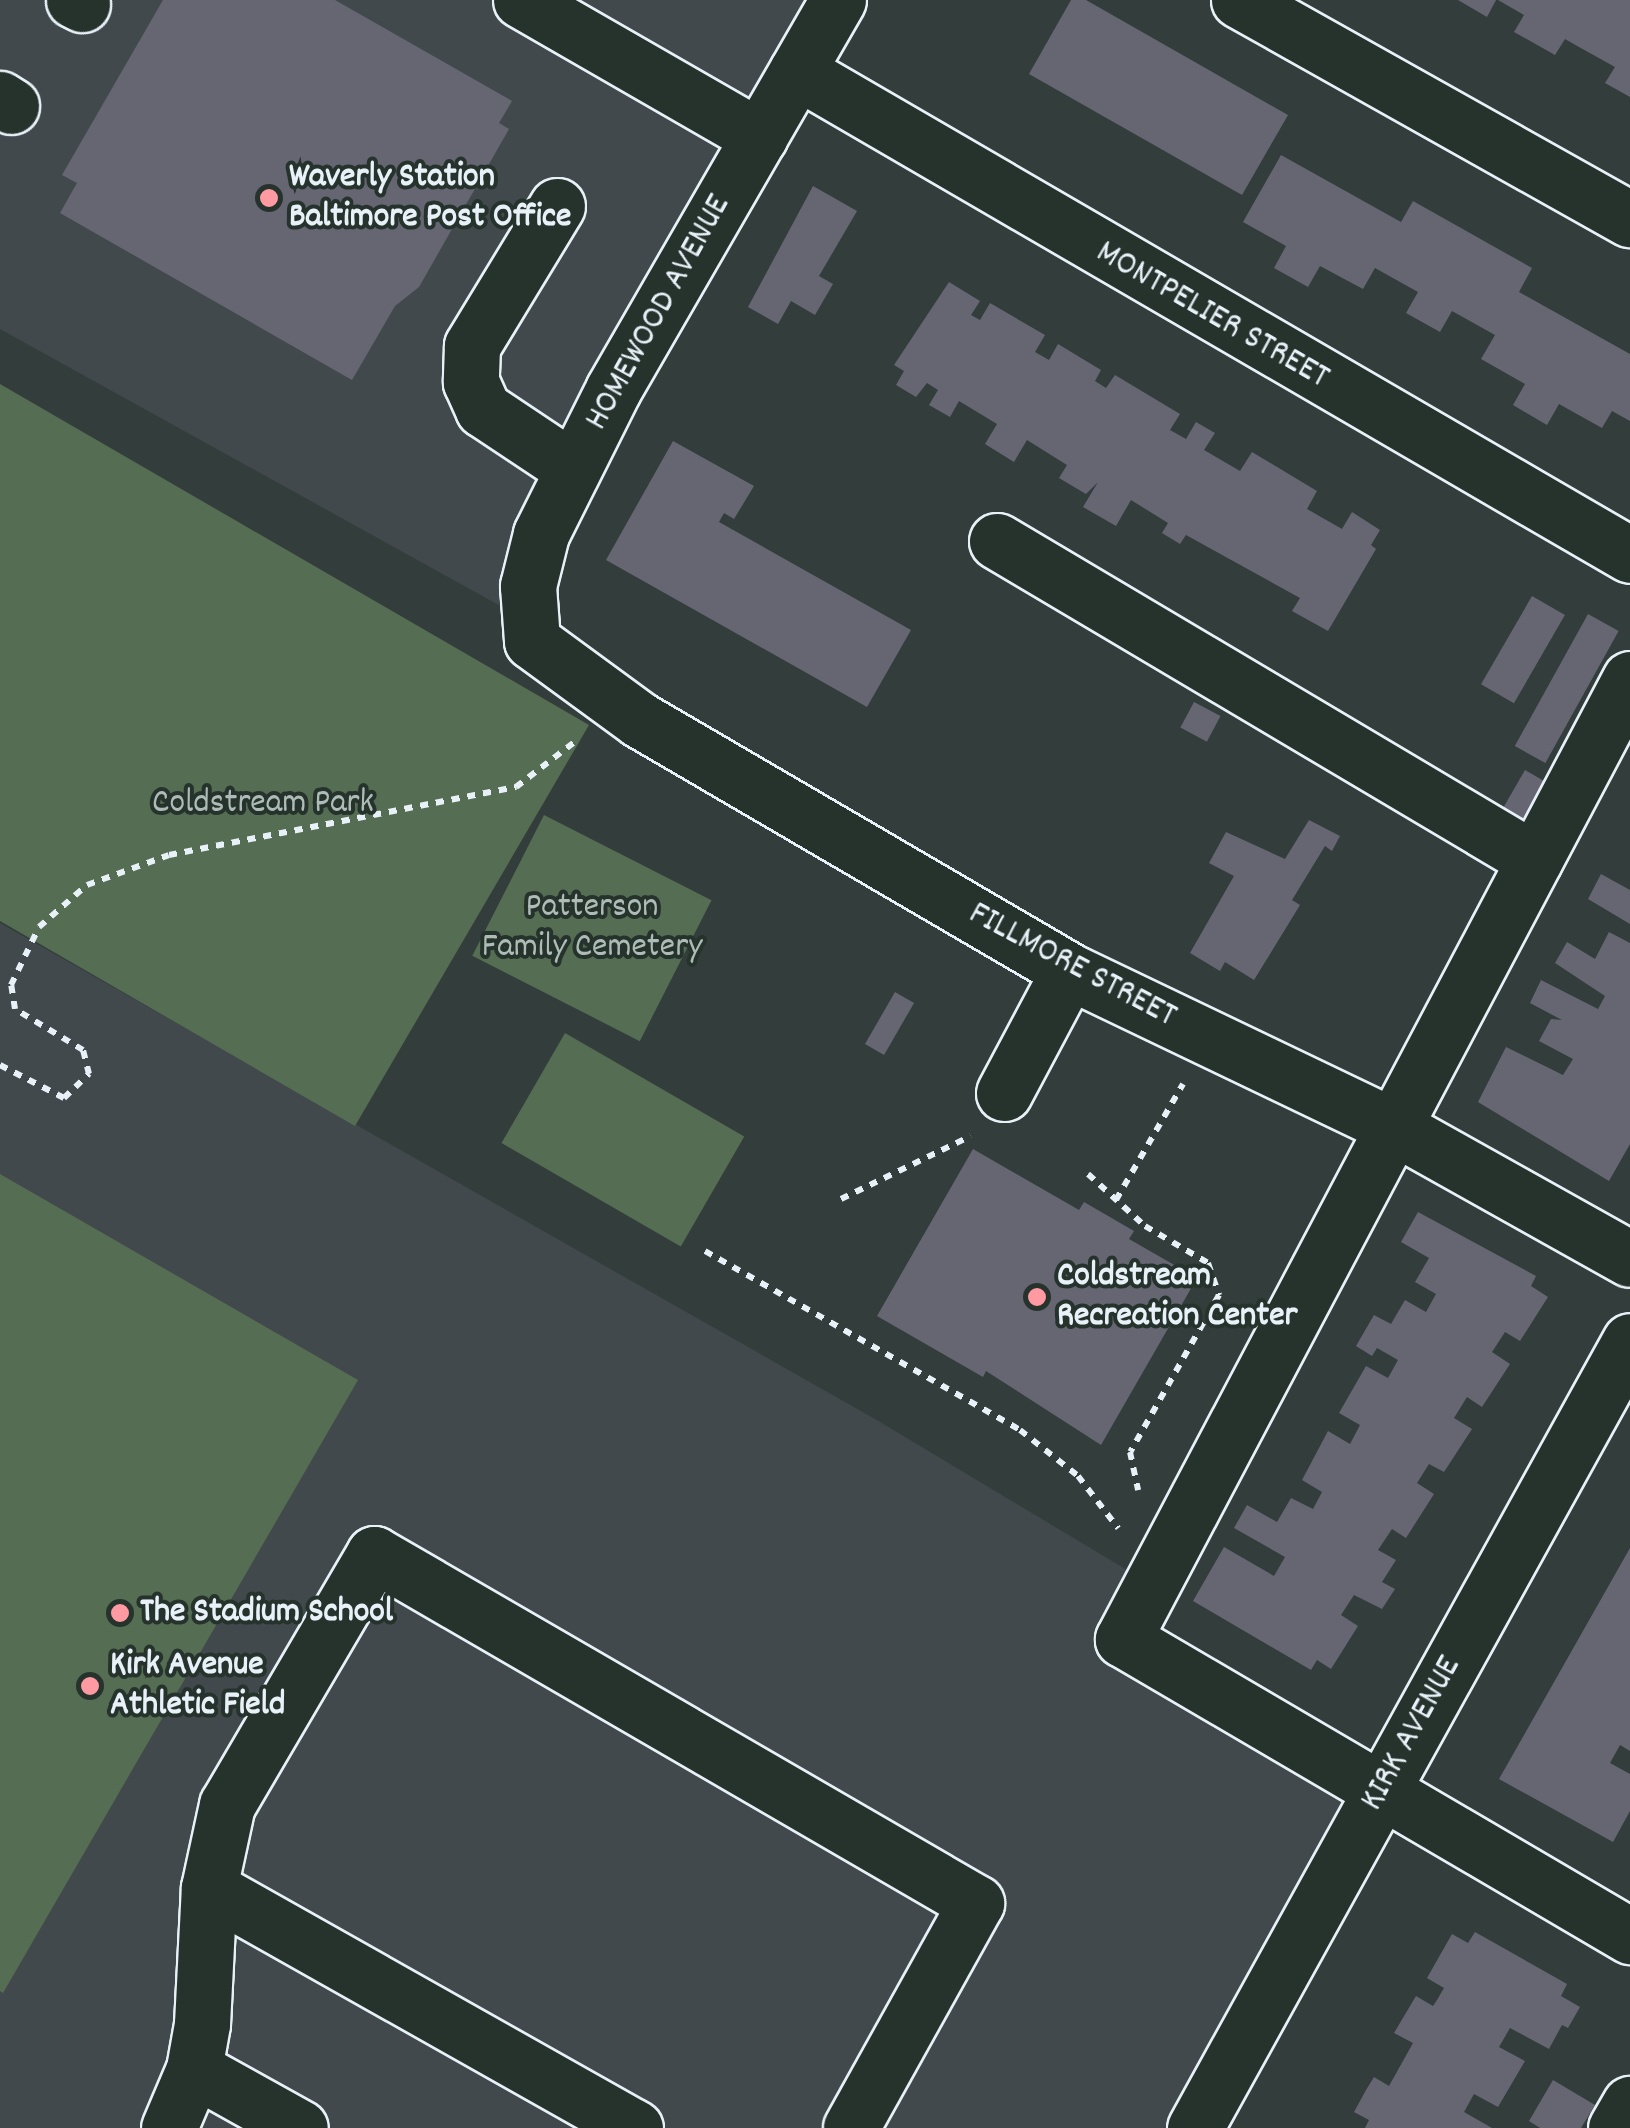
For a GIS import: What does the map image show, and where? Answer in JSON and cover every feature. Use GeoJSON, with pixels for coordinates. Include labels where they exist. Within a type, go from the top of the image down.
{"type":"FeatureCollection","features":[{"type":"Feature","properties":{"kind":"street"},"geometry":{"type":"LineString","coordinates":[[520,0],[759,137]]}},
{"type":"Feature","properties":{"kind":"street","name":"HOMEWOOD AVENUE"},"geometry":{"type":"LineString","coordinates":[[532,641],[528,586],[541,534],[573,469],[838,0]]}},
{"type":"Feature","properties":{"kind":"street"},"geometry":{"type":"LineString","coordinates":[[1240,0],[1630,220]]}},
{"type":"Feature","properties":{"kind":"street","name":"MONTPELIER STREET"},"geometry":{"type":"LineString","coordinates":[[797,70],[1630,555]]}},
{"type":"Feature","properties":{"kind":"street"},"geometry":{"type":"LineString","coordinates":[[557,206],[472,346],[471,382],[483,409],[573,469]]}},
{"type":"Feature","properties":{"kind":"street"},"geometry":{"type":"LineString","coordinates":[[997,540],[1535,860]]}},
{"type":"Feature","properties":{"kind":"street","name":"FILLMORE STREET"},"geometry":{"type":"LineString","coordinates":[[532,641],[640,720],[1069,970],[1394,1127],[1630,1260]]}},
{"type":"Feature","properties":{"kind":"street"},"geometry":{"type":"LineString","coordinates":[[1630,680],[1123,1639],[1630,1936]]}},
{"type":"Feature","properties":{"kind":"street"},"geometry":{"type":"LineString","coordinates":[[996,1110],[1069,970]]}},
{"type":"Feature","properties":{"kind":"street","name":"KIRK AVENUE"},"geometry":{"type":"LineString","coordinates":[[1194,2128],[1630,1341]]}},
{"type":"Feature","properties":{"kind":"street"},"geometry":{"type":"LineString","coordinates":[[169,2128],[194,2069],[209,1888],[227,1805],[374,1554],[976,1903],[851,2128]]}},
{"type":"Feature","properties":{"kind":"street"},"geometry":{"type":"LineString","coordinates":[[209,1888],[635,2128]]}},
{"type":"Feature","properties":{"kind":"street"},"geometry":{"type":"LineString","coordinates":[[194,2069],[300,2128]]}},
{"type":"Feature","properties":{"kind":"street"},"geometry":{"type":"LineString","coordinates":[[1616,2128],[1630,2104]]}},
{"type":"Feature","properties":{"kind":"path"},"geometry":{"type":"LineString","coordinates":[[0,1065],[64,1098],[89,1074],[82,1050],[15,1009],[13,994],[22,953],[38,927],[63,900],[120,869],[516,787],[590,730]]}},
{"type":"Feature","properties":{"kind":"path"},"geometry":{"type":"LineString","coordinates":[[0,997],[13,994]]}},
{"type":"Feature","properties":{"kind":"path"},"geometry":{"type":"LineString","coordinates":[[1116,1200],[1190,1071]]}},
{"type":"Feature","properties":{"kind":"path"},"geometry":{"type":"LineString","coordinates":[[842,1199],[996,1110]]}},
{"type":"Feature","properties":{"kind":"path"},"geometry":{"type":"LineString","coordinates":[[1088,1174],[1145,1226],[1208,1262],[1219,1295],[1130,1452],[1156,1577]]}},
{"type":"Feature","properties":{"kind":"path"},"geometry":{"type":"LineString","coordinates":[[705,1251],[1020,1430],[1078,1476],[1156,1577]]}},
{"type":"Feature","properties":{"kind":"shaded area"},"geometry":{"type":"Polygon","coordinates":[[[0,0],[851,0],[601,418],[542,629],[0,329],[0,0]]]}},
{"type":"Feature","properties":{"kind":"shaded area"},"geometry":{"type":"Polygon","coordinates":[[[0,923],[875,1419],[1157,1588],[1129,1640],[1385,1790],[1195,2128],[0,2128],[0,923]]]}},
{"type":"Feature","properties":{"kind":"green space","name":"Coldstream Park"},"geometry":{"type":"Polygon","coordinates":[[[0,384],[589,725],[355,1126],[0,921],[0,384]]]}},
{"type":"Feature","properties":{"kind":"green space","name":"Patterson Family Cemetery"},"geometry":{"type":"Polygon","coordinates":[[[544,815],[712,900],[640,1041],[472,956],[544,815]]]}},
{"type":"Feature","properties":{"kind":"green space"},"geometry":{"type":"Polygon","coordinates":[[[565,1033],[744,1136],[681,1246],[502,1143],[565,1033]]]}},
{"type":"Feature","properties":{"kind":"green space","name":"Kirk Avenue Athletic Field"},"geometry":{"type":"Polygon","coordinates":[[[0,1174],[358,1380],[3,1993],[0,1991],[0,1174]]]}},
{"type":"Feature","properties":{"kind":"building","name":"Waverly Station Baltimore Post Office"},"geometry":{"type":"Polygon","coordinates":[[[163,0],[335,0],[512,101],[499,123],[509,129],[419,287],[395,306],[352,380],[60,213],[77,183],[62,175],[163,0]]]}},
{"type":"Feature","properties":{"kind":"building"},"geometry":{"type":"Polygon","coordinates":[[[1071,0],[1086,0],[1288,115],[1242,195],[1029,74],[1071,0]]]}},
{"type":"Feature","properties":{"kind":"building"},"geometry":{"type":"Polygon","coordinates":[[[1458,0],[1496,0],[1487,17],[1458,0]]]}},
{"type":"Feature","properties":{"kind":"building"},"geometry":{"type":"Polygon","coordinates":[[[1498,0],[1630,0],[1630,97],[1605,83],[1615,67],[1565,39],[1555,55],[1514,32],[1524,15],[1498,0]]]}},
{"type":"Feature","properties":{"kind":"building"},"geometry":{"type":"Polygon","coordinates":[[[1281,155],[1401,222],[1413,201],[1532,268],[1519,292],[1630,354],[1630,421],[1612,411],[1602,428],[1559,404],[1547,425],[1513,405],[1525,384],[1481,359],[1495,335],[1452,311],[1440,332],[1406,313],[1418,292],[1375,268],[1363,289],[1320,266],[1308,287],[1274,268],[1286,246],[1243,222],[1281,155]]]}},
{"type":"Feature","properties":{"kind":"building"},"geometry":{"type":"Polygon","coordinates":[[[813,186],[857,211],[819,276],[833,284],[815,315],[791,301],[778,324],[748,307],[813,186]]]}},
{"type":"Feature","properties":{"kind":"building"},"geometry":{"type":"Polygon","coordinates":[[[949,282],[980,301],[971,315],[980,320],[990,303],[1045,335],[1035,352],[1049,360],[1058,344],[1101,370],[1095,381],[1106,388],[1115,375],[1180,414],[1170,430],[1186,439],[1196,422],[1215,433],[1204,450],[1240,471],[1252,452],[1317,491],[1307,509],[1342,529],[1352,512],[1380,530],[1371,545],[1376,549],[1328,631],[1292,611],[1300,598],[1186,535],[1180,544],[1162,533],[1168,523],[1131,500],[1116,526],[1083,507],[1098,482],[1086,494],[1059,478],[1067,465],[1027,440],[1014,462],[985,444],[997,424],[959,401],[950,417],[929,405],[938,390],[927,383],[916,397],[896,385],[904,371],[894,365],[949,282]]]}},
{"type":"Feature","properties":{"kind":"building"},"geometry":{"type":"Polygon","coordinates":[[[673,441],[754,486],[734,519],[724,513],[719,522],[911,630],[867,707],[606,560],[673,441]]]}},
{"type":"Feature","properties":{"kind":"building"},"geometry":{"type":"Polygon","coordinates":[[[1532,596],[1565,615],[1514,703],[1481,684],[1532,596]]]}},
{"type":"Feature","properties":{"kind":"building"},"geometry":{"type":"Polygon","coordinates":[[[1588,614],[1619,631],[1545,763],[1515,746],[1588,614]]]}},
{"type":"Feature","properties":{"kind":"building"},"geometry":{"type":"Polygon","coordinates":[[[1194,702],[1220,716],[1207,742],[1180,728],[1194,702]]]}},
{"type":"Feature","properties":{"kind":"building"},"geometry":{"type":"Polygon","coordinates":[[[1525,770],[1546,782],[1522,823],[1502,811],[1525,770]]]}},
{"type":"Feature","properties":{"kind":"building"},"geometry":{"type":"Polygon","coordinates":[[[1309,820],[1340,836],[1332,851],[1325,846],[1292,900],[1300,905],[1254,980],[1225,962],[1220,971],[1190,953],[1234,876],[1209,863],[1226,832],[1285,859],[1309,820]]]}},
{"type":"Feature","properties":{"kind":"building"},"geometry":{"type":"Polygon","coordinates":[[[1601,874],[1630,890],[1630,924],[1588,899],[1601,874]]]}},
{"type":"Feature","properties":{"kind":"building"},"geometry":{"type":"Polygon","coordinates":[[[1609,932],[1630,943],[1630,1144],[1609,1181],[1478,1102],[1506,1047],[1563,1075],[1573,1059],[1539,1041],[1551,1019],[1562,1020],[1530,1003],[1541,980],[1598,1009],[1605,996],[1555,963],[1567,942],[1595,959],[1609,932]]]}},
{"type":"Feature","properties":{"kind":"building"},"geometry":{"type":"Polygon","coordinates":[[[895,992],[914,1003],[884,1055],[865,1044],[895,992]]]}},
{"type":"Feature","properties":{"kind":"building","name":"Coldstream Recreation Center"},"geometry":{"type":"Polygon","coordinates":[[[973,1149],[1079,1210],[1084,1202],[1134,1231],[1129,1239],[1197,1278],[1101,1445],[986,1371],[983,1377],[877,1316],[973,1149]]]}},
{"type":"Feature","properties":{"kind":"building"},"geometry":{"type":"Polygon","coordinates":[[[1418,1212],[1536,1276],[1531,1286],[1548,1297],[1520,1341],[1505,1332],[1492,1352],[1510,1364],[1482,1407],[1467,1397],[1454,1418],[1472,1429],[1444,1472],[1429,1464],[1417,1483],[1434,1494],[1406,1538],[1392,1529],[1378,1550],[1396,1560],[1382,1582],[1395,1589],[1382,1609],[1354,1595],[1341,1615],[1358,1626],[1331,1669],[1317,1660],[1311,1670],[1193,1601],[1224,1547],[1274,1576],[1285,1557],[1234,1528],[1247,1505],[1277,1522],[1291,1498],[1313,1509],[1322,1492],[1302,1480],[1328,1431],[1350,1444],[1360,1425],[1339,1413],[1366,1366],[1388,1378],[1398,1360],[1377,1348],[1372,1356],[1356,1346],[1374,1315],[1391,1324],[1405,1300],[1426,1312],[1436,1294],[1415,1282],[1429,1258],[1401,1242],[1418,1212]]]}},
{"type":"Feature","properties":{"kind":"building"},"geometry":{"type":"Polygon","coordinates":[[[1630,1548],[1630,1751],[1620,1745],[1610,1763],[1630,1774],[1630,1811],[1613,1842],[1499,1779],[1630,1548]]]}},
{"type":"Feature","properties":{"kind":"building"},"geometry":{"type":"Polygon","coordinates":[[[1475,1932],[1567,1984],[1561,1996],[1580,2007],[1568,2028],[1562,2025],[1549,2049],[1510,2028],[1499,2047],[1525,2061],[1498,2107],[1474,2094],[1464,2112],[1492,2128],[1365,2128],[1369,2120],[1354,2112],[1366,2090],[1374,2077],[1389,2086],[1413,2043],[1394,2033],[1416,1996],[1433,2006],[1437,2000],[1444,1988],[1427,1978],[1452,1934],[1468,1943],[1475,1932]]]}},
{"type":"Feature","properties":{"kind":"building"},"geometry":{"type":"Polygon","coordinates":[[[1553,2080],[1595,2105],[1581,2128],[1540,2128],[1529,2121],[1553,2080]]]}},
{"type":"Feature","properties":{"kind":"place","name":"Waverly Station Baltimore Post Office"},"geometry":{"type":"Point","coordinates":[269,198]}},
{"type":"Feature","properties":{"kind":"place","name":"Coldstream Recreation Center"},"geometry":{"type":"Point","coordinates":[1037,1297]}},
{"type":"Feature","properties":{"kind":"place","name":"The Stadium School"},"geometry":{"type":"Point","coordinates":[120,1613]}},
{"type":"Feature","properties":{"kind":"place","name":"Kirk Avenue Athletic Field"},"geometry":{"type":"Point","coordinates":[90,1686]}}]}
